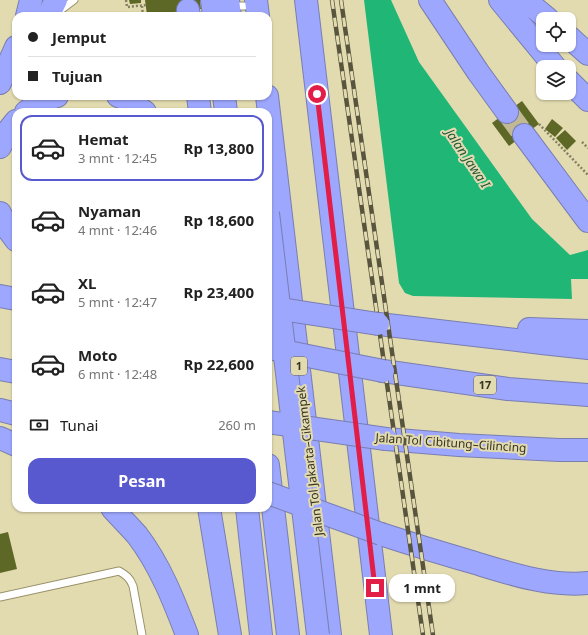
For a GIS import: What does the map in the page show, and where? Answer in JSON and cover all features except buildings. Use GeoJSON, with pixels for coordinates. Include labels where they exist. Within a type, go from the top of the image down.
{"type":"FeatureCollection","features":[{"type":"Feature","properties":{"kind":"highway"},"geometry":{"type":"LineString","coordinates":[[28,12],[32,0]]}},
{"type":"Feature","properties":{"kind":"highway"},"geometry":{"type":"LineString","coordinates":[[50,12],[56,0]]}},
{"type":"Feature","properties":{"kind":"highway"},"geometry":{"type":"LineString","coordinates":[[306,0],[381,635]]}},
{"type":"Feature","properties":{"kind":"highway"},"geometry":{"type":"LineString","coordinates":[[430,0],[478,72],[507,112]]}},
{"type":"Feature","properties":{"kind":"highway"},"geometry":{"type":"LineString","coordinates":[[500,0],[549,60]]}},
{"type":"Feature","properties":{"kind":"highway"},"geometry":{"type":"LineString","coordinates":[[525,0],[540,12]]}},
{"type":"Feature","properties":{"kind":"highway"},"geometry":{"type":"LineString","coordinates":[[576,43],[588,54]]}},
{"type":"Feature","properties":{"kind":"highway"},"geometry":{"type":"LineString","coordinates":[[0,83],[12,56]]}},
{"type":"Feature","properties":{"kind":"highway"},"geometry":{"type":"LineString","coordinates":[[0,97],[12,80]]}},
{"type":"Feature","properties":{"kind":"highway"},"geometry":{"type":"LineString","coordinates":[[576,88],[588,100]]}},
{"type":"Feature","properties":{"kind":"highway"},"geometry":{"type":"LineString","coordinates":[[31,108],[46,100]]}},
{"type":"Feature","properties":{"kind":"highway"},"geometry":{"type":"LineString","coordinates":[[129,100],[140,108]]}},
{"type":"Feature","properties":{"kind":"highway"},"geometry":{"type":"LineString","coordinates":[[0,147],[12,126]]}},
{"type":"Feature","properties":{"kind":"highway"},"geometry":{"type":"LineString","coordinates":[[531,130],[588,221]]}},
{"type":"Feature","properties":{"kind":"highway","name":"Jalan Tol Jakarta–Cikampek"},"geometry":{"type":"LineString","coordinates":[[272,139],[330,635]]}},
{"type":"Feature","properties":{"kind":"highway"},"geometry":{"type":"LineString","coordinates":[[0,213],[12,234]]}},
{"type":"Feature","properties":{"kind":"highway","name":"1"},"geometry":{"type":"LineString","coordinates":[[272,247],[318,635]]}},
{"type":"Feature","properties":{"kind":"highway"},"geometry":{"type":"LineString","coordinates":[[0,296],[12,298]]}},
{"type":"Feature","properties":{"kind":"highway"},"geometry":{"type":"LineString","coordinates":[[272,308],[378,324],[542,344],[588,348]]}},
{"type":"Feature","properties":{"kind":"highway"},"geometry":{"type":"LineString","coordinates":[[378,324],[588,331]]}},
{"type":"Feature","properties":{"kind":"highway","name":"17"},"geometry":{"type":"LineString","coordinates":[[272,349],[383,371],[508,389],[588,395]]}},
{"type":"Feature","properties":{"kind":"highway"},"geometry":{"type":"LineString","coordinates":[[0,369],[12,371]]}},
{"type":"Feature","properties":{"kind":"highway"},"geometry":{"type":"LineString","coordinates":[[272,373],[303,635]]}},
{"type":"Feature","properties":{"kind":"highway"},"geometry":{"type":"LineString","coordinates":[[0,410],[12,413]]}},
{"type":"Feature","properties":{"kind":"highway","name":"Jalan Tol Cibitung–Cilincing"},"geometry":{"type":"LineString","coordinates":[[272,423],[386,439],[427,443],[559,450],[588,450]]}},
{"type":"Feature","properties":{"kind":"highway"},"geometry":{"type":"LineString","coordinates":[[0,438],[12,443]]}},
{"type":"Feature","properties":{"kind":"highway"},"geometry":{"type":"LineString","coordinates":[[272,494],[410,544],[524,577],[551,582],[574,584],[588,583]]}},
{"type":"Feature","properties":{"kind":"highway"},"geometry":{"type":"LineString","coordinates":[[272,499],[288,635]]}},
{"type":"Feature","properties":{"kind":"highway"},"geometry":{"type":"LineString","coordinates":[[116,512],[137,536],[159,568],[177,607],[187,635]]}},
{"type":"Feature","properties":{"kind":"highway"},"geometry":{"type":"LineString","coordinates":[[210,512],[230,635]]}},
{"type":"Feature","properties":{"kind":"highway"},"geometry":{"type":"LineString","coordinates":[[248,512],[261,635]]}},
{"type":"Feature","properties":{"kind":"lane"},"geometry":{"type":"LineString","coordinates":[[58,12],[74,0]]}},
{"type":"Feature","properties":{"kind":"lane"},"geometry":{"type":"LineString","coordinates":[[0,598],[119,572],[125,575],[133,586],[142,635]]}},
{"type":"Feature","properties":{"kind":"path"},"geometry":{"type":"LineString","coordinates":[[126,0],[127,7],[144,6],[143,12]]}},
{"type":"Feature","properties":{"kind":"path"},"geometry":{"type":"LineString","coordinates":[[531,130],[588,175]]}},
{"type":"Feature","properties":{"kind":"path"},"geometry":{"type":"LineString","coordinates":[[582,142],[588,148]]}},
{"type":"Feature","properties":{"kind":"water","name":"Jalan Jawa I"},"geometry":{"type":"Polygon","coordinates":[[[364,0],[391,0],[419,62],[532,219],[570,255],[588,250],[588,279],[571,279],[572,299],[413,296],[405,293],[399,283],[364,0]]]}},
{"type":"Feature","properties":{"kind":"tunnel"},"geometry":{"type":"LineString","coordinates":[[507,112],[524,135]]}},
{"type":"Feature","properties":{"kind":"railway"},"geometry":{"type":"LineString","coordinates":[[332,0],[423,635]]}},
{"type":"Feature","properties":{"kind":"railway"},"geometry":{"type":"LineString","coordinates":[[341,0],[433,635]]}},
{"type":"Feature","properties":{"kind":"route"},"geometry":{"type":"LineString","coordinates":[[317,94],[375,588]]}}]}
